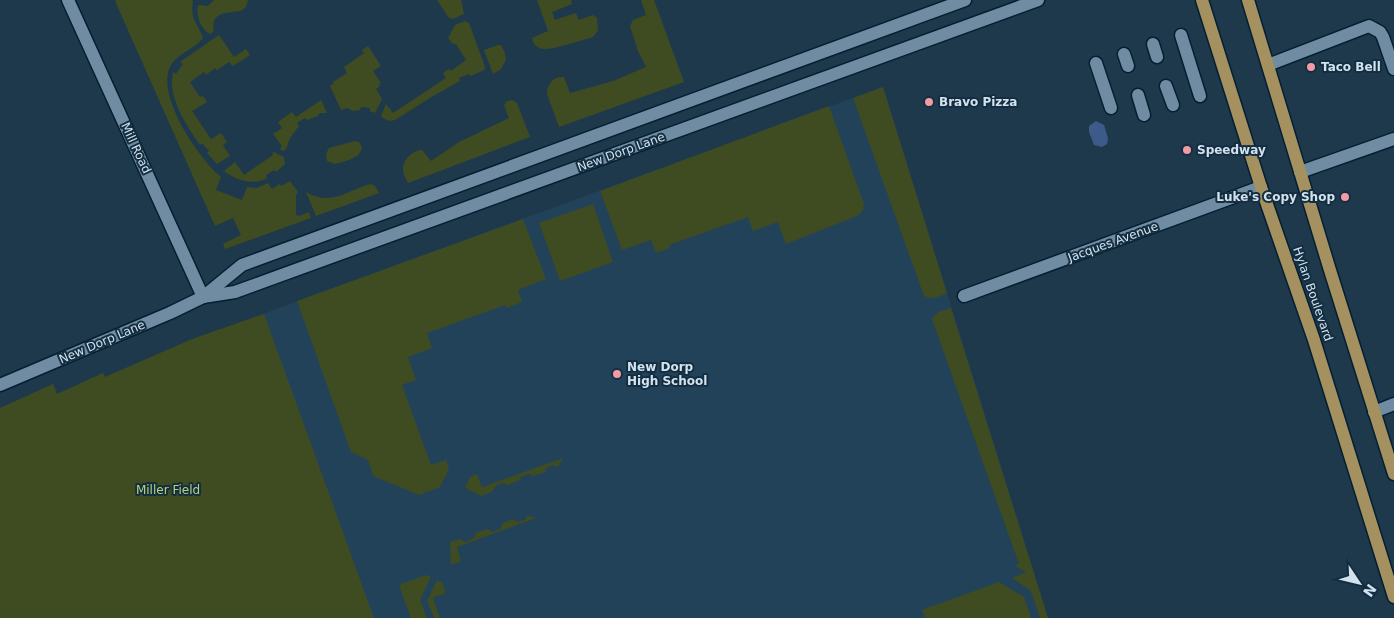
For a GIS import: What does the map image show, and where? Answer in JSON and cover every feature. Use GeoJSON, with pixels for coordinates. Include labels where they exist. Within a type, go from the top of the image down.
{"type":"FeatureCollection","features":[{"type":"Feature","properties":{"kind":"main road","name":"Hylan Boulevard"},"geometry":{"type":"LineString","coordinates":[[1202,0],[1261,187],[1314,340],[1394,597]]}},
{"type":"Feature","properties":{"kind":"main road","name":"Hylan Boulevard"},"geometry":{"type":"LineString","coordinates":[[1248,0],[1394,474]]}},
{"type":"Feature","properties":{"kind":"street","name":"Mill Road"},"geometry":{"type":"LineString","coordinates":[[68,0],[202,297]]}},
{"type":"Feature","properties":{"kind":"street","name":"New Dorp Lane"},"geometry":{"type":"LineString","coordinates":[[0,386],[170,313],[202,297],[242,265],[965,0]]}},
{"type":"Feature","properties":{"kind":"street","name":"New Dorp Lane"},"geometry":{"type":"LineString","coordinates":[[202,297],[235,292],[1038,0]]}},
{"type":"Feature","properties":{"kind":"street"},"geometry":{"type":"LineString","coordinates":[[1268,65],[1369,26],[1380,32],[1383,37],[1394,69]]}},
{"type":"Feature","properties":{"kind":"street"},"geometry":{"type":"LineString","coordinates":[[1181,35],[1200,96]]}},
{"type":"Feature","properties":{"kind":"street"},"geometry":{"type":"LineString","coordinates":[[1153,44],[1157,57]]}},
{"type":"Feature","properties":{"kind":"street"},"geometry":{"type":"LineString","coordinates":[[1096,63],[1111,108]]}},
{"type":"Feature","properties":{"kind":"street"},"geometry":{"type":"LineString","coordinates":[[1166,86],[1172,105]]}},
{"type":"Feature","properties":{"kind":"street"},"geometry":{"type":"LineString","coordinates":[[1138,95],[1144,115]]}},
{"type":"Feature","properties":{"kind":"street"},"geometry":{"type":"LineString","coordinates":[[1300,172],[1394,139]]}},
{"type":"Feature","properties":{"kind":"street","name":"Jacques Avenue"},"geometry":{"type":"LineString","coordinates":[[964,296],[1261,187]]}},
{"type":"Feature","properties":{"kind":"street"},"geometry":{"type":"LineString","coordinates":[[1374,412],[1394,404]]}},
{"type":"Feature","properties":{"kind":"shaded area","name":"New Dorp High School"},"geometry":{"type":"Polygon","coordinates":[[[883,87],[1048,618],[345,618],[241,322],[883,87]]]}},
{"type":"Feature","properties":{"kind":"green space"},"geometry":{"type":"Polygon","coordinates":[[[214,0],[248,0],[246,7],[241,11],[217,16],[213,24],[214,31],[210,34],[201,25],[198,17],[198,5],[208,6],[214,0]]]}},
{"type":"Feature","properties":{"kind":"green space"},"geometry":{"type":"Polygon","coordinates":[[[437,0],[461,0],[464,14],[453,19],[449,18],[437,0]]]}},
{"type":"Feature","properties":{"kind":"green space"},"geometry":{"type":"Polygon","coordinates":[[[537,0],[571,0],[572,4],[552,12],[555,20],[576,13],[579,20],[593,15],[597,18],[598,30],[590,38],[553,48],[538,48],[532,38],[548,31],[537,0]]]}},
{"type":"Feature","properties":{"kind":"green space"},"geometry":{"type":"Polygon","coordinates":[[[641,0],[654,0],[684,82],[559,127],[547,94],[548,87],[554,79],[564,77],[570,93],[613,81],[646,67],[638,51],[630,26],[633,20],[646,15],[641,0]]]}},
{"type":"Feature","properties":{"kind":"green space"},"geometry":{"type":"Polygon","coordinates":[[[115,1],[193,1],[193,17],[203,38],[174,61],[167,77],[169,92],[181,125],[202,156],[221,177],[216,190],[242,200],[247,187],[257,188],[268,183],[272,189],[279,184],[281,186],[290,181],[298,192],[296,195],[296,215],[299,216],[309,212],[311,218],[225,249],[223,244],[241,235],[233,218],[215,226],[115,1]]]}},
{"type":"Feature","properties":{"kind":"green space"},"geometry":{"type":"Polygon","coordinates":[[[465,21],[469,23],[485,67],[484,70],[471,76],[469,74],[459,78],[460,81],[395,120],[389,121],[381,116],[386,104],[393,113],[446,78],[443,73],[449,69],[451,71],[466,60],[456,44],[453,44],[448,38],[455,25],[465,21]]]}},
{"type":"Feature","properties":{"kind":"green space"},"geometry":{"type":"Polygon","coordinates":[[[219,35],[234,57],[246,49],[250,55],[233,66],[229,62],[217,70],[215,68],[206,75],[204,72],[190,82],[200,97],[203,96],[207,102],[192,111],[211,139],[221,133],[227,142],[223,145],[230,156],[217,164],[207,153],[209,151],[202,143],[200,145],[179,111],[175,101],[172,82],[173,72],[176,74],[183,64],[180,62],[219,35]]]}},
{"type":"Feature","properties":{"kind":"green space"},"geometry":{"type":"Polygon","coordinates":[[[501,45],[506,60],[501,69],[493,74],[484,50],[501,45]]]}},
{"type":"Feature","properties":{"kind":"green space"},"geometry":{"type":"Polygon","coordinates":[[[368,46],[381,66],[373,71],[381,83],[376,89],[382,99],[375,113],[370,111],[370,108],[361,107],[360,110],[353,111],[347,108],[341,110],[330,86],[347,73],[344,67],[364,53],[362,50],[368,46]]]}},
{"type":"Feature","properties":{"kind":"green space"},"geometry":{"type":"Polygon","coordinates":[[[883,87],[947,293],[941,296],[930,298],[924,296],[853,98],[883,87]]]}},
{"type":"Feature","properties":{"kind":"green space"},"geometry":{"type":"Polygon","coordinates":[[[321,100],[327,113],[320,113],[318,116],[307,120],[305,118],[297,123],[299,126],[290,138],[286,149],[283,151],[280,149],[282,146],[273,134],[282,128],[278,122],[292,112],[296,117],[321,100]]]}},
{"type":"Feature","properties":{"kind":"green space"},"geometry":{"type":"Polygon","coordinates":[[[512,100],[517,103],[530,137],[408,183],[403,173],[403,166],[406,159],[412,154],[422,150],[431,161],[459,142],[509,118],[504,105],[507,101],[512,100]]]}},
{"type":"Feature","properties":{"kind":"green space"},"geometry":{"type":"Polygon","coordinates":[[[829,106],[864,204],[863,210],[857,216],[786,244],[778,222],[753,231],[748,217],[669,245],[670,248],[656,253],[651,240],[622,250],[600,191],[829,106]]]}},
{"type":"Feature","properties":{"kind":"green space"},"geometry":{"type":"Polygon","coordinates":[[[355,141],[359,142],[362,147],[359,154],[355,157],[335,164],[327,161],[326,154],[329,148],[355,141]]]}},
{"type":"Feature","properties":{"kind":"green space"},"geometry":{"type":"Polygon","coordinates":[[[274,152],[284,157],[285,164],[276,172],[274,170],[266,175],[267,178],[262,180],[256,182],[245,181],[224,171],[235,162],[244,175],[273,155],[272,153],[274,152]]]}},
{"type":"Feature","properties":{"kind":"green space"},"geometry":{"type":"Polygon","coordinates":[[[371,184],[375,186],[379,193],[316,216],[306,192],[315,196],[332,198],[371,184]]]}},
{"type":"Feature","properties":{"kind":"green space"},"geometry":{"type":"Polygon","coordinates":[[[593,204],[613,262],[560,281],[539,223],[593,204]]]}},
{"type":"Feature","properties":{"kind":"green space"},"geometry":{"type":"Polygon","coordinates":[[[523,219],[546,279],[518,290],[522,302],[507,308],[505,305],[427,333],[432,348],[408,357],[416,380],[402,385],[431,465],[446,460],[449,469],[440,487],[419,495],[373,476],[368,460],[351,452],[297,301],[523,219]]]}},
{"type":"Feature","properties":{"kind":"green space"},"geometry":{"type":"Polygon","coordinates":[[[951,308],[1048,618],[1040,618],[1031,591],[1012,578],[1026,572],[1015,566],[1019,564],[932,319],[938,312],[951,308]]]}},
{"type":"Feature","properties":{"kind":"green space","name":"Miller Field"},"geometry":{"type":"Polygon","coordinates":[[[264,314],[374,618],[0,618],[0,408],[53,384],[57,394],[103,373],[105,377],[192,339],[264,314]]]}},
{"type":"Feature","properties":{"kind":"green space"},"geometry":{"type":"Polygon","coordinates":[[[563,458],[557,467],[553,465],[546,468],[545,472],[533,476],[529,474],[507,485],[502,483],[496,486],[493,491],[481,496],[465,488],[470,477],[477,474],[482,487],[563,458]]]}},
{"type":"Feature","properties":{"kind":"green space"},"geometry":{"type":"Polygon","coordinates":[[[527,515],[536,518],[457,547],[461,561],[451,565],[450,542],[460,539],[465,542],[474,538],[476,533],[487,529],[493,532],[500,529],[503,523],[513,519],[517,522],[525,520],[527,515]]]}},
{"type":"Feature","properties":{"kind":"green space"},"geometry":{"type":"Polygon","coordinates":[[[426,575],[431,577],[420,600],[427,618],[411,618],[399,585],[426,575]]]}},
{"type":"Feature","properties":{"kind":"green space"},"geometry":{"type":"Polygon","coordinates":[[[437,580],[442,582],[446,593],[433,598],[440,618],[434,618],[427,601],[437,580]]]}},
{"type":"Feature","properties":{"kind":"green space"},"geometry":{"type":"Polygon","coordinates":[[[999,582],[1024,597],[1031,618],[925,618],[922,610],[999,582]]]}},
{"type":"Feature","properties":{"kind":"water"},"geometry":{"type":"Polygon","coordinates":[[[1096,121],[1104,125],[1108,138],[1107,144],[1102,147],[1094,145],[1089,132],[1089,126],[1096,121]]]}},
{"type":"Feature","properties":{"kind":"place","name":"Taco Bell"},"geometry":{"type":"Point","coordinates":[1311,67]}},
{"type":"Feature","properties":{"kind":"place","name":"Bravo Pizza"},"geometry":{"type":"Point","coordinates":[929,102]}},
{"type":"Feature","properties":{"kind":"place","name":"Speedway"},"geometry":{"type":"Point","coordinates":[1187,150]}},
{"type":"Feature","properties":{"kind":"place","name":"Luke's Copy Shop"},"geometry":{"type":"Point","coordinates":[1345,197]}},
{"type":"Feature","properties":{"kind":"place","name":"New Dorp High School"},"geometry":{"type":"Point","coordinates":[617,374]}}]}
